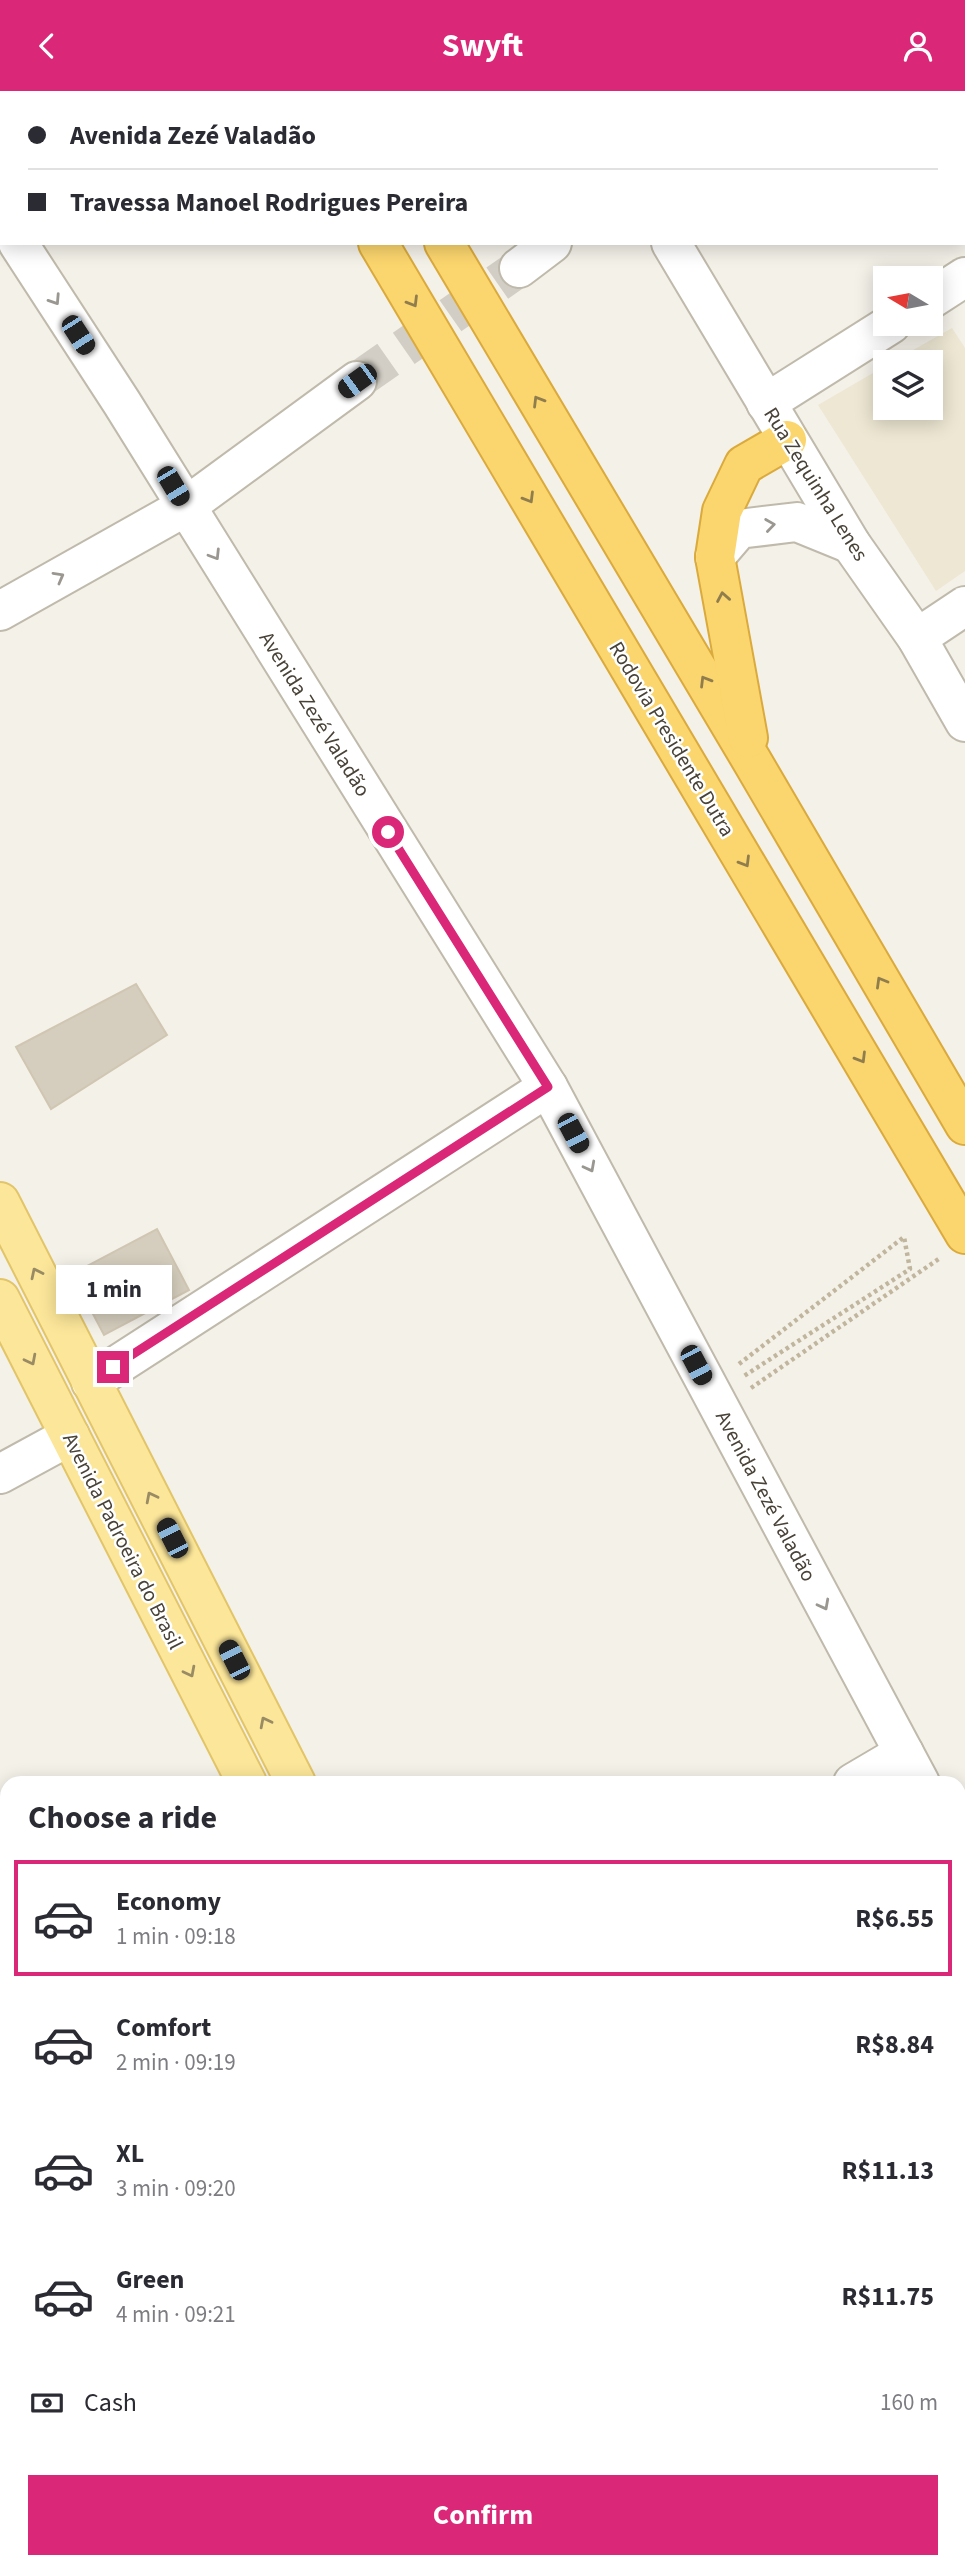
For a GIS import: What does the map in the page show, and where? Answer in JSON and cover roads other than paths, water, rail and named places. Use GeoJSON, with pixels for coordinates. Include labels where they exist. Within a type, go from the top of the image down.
{"type":"FeatureCollection","features":[{"type":"Feature","properties":{"kind":"highway","name":"Rodovia Presidente Dutra"},"geometry":{"type":"LineString","coordinates":[[379,245],[954,1245]]}},
{"type":"Feature","properties":{"kind":"highway"},"geometry":{"type":"LineString","coordinates":[[445,245],[965,1125]]}},
{"type":"Feature","properties":{"kind":"highway"},"geometry":{"type":"LineString","coordinates":[[752,761],[715,557],[722,511],[744,465],[788,440]]}},
{"type":"Feature","properties":{"kind":"main road","name":"Avenida Padroeira do Brasil"},"geometry":{"type":"LineString","coordinates":[[0,1202],[292,1776]]}},
{"type":"Feature","properties":{"kind":"main road","name":"Avenida Padroeira do Brasil"},"geometry":{"type":"LineString","coordinates":[[0,1299],[243,1776]]}},
{"type":"Feature","properties":{"kind":"street","name":"Avenida Zezé Valadão"},"geometry":{"type":"LineString","coordinates":[[19,245],[122,403],[548,1087],[728,1388],[912,1768]]}},
{"type":"Feature","properties":{"kind":"street"},"geometry":{"type":"LineString","coordinates":[[519,268],[549,245]]}},
{"type":"Feature","properties":{"kind":"street","name":"Rua Zequinha Lenes"},"geometry":{"type":"LineString","coordinates":[[672,245],[851,544],[917,638],[965,722]]}},
{"type":"Feature","properties":{"kind":"street"},"geometry":{"type":"LineString","coordinates":[[943,291],[965,277]]}},
{"type":"Feature","properties":{"kind":"street"},"geometry":{"type":"LineString","coordinates":[[766,404],[873,336]]}},
{"type":"Feature","properties":{"kind":"street"},"geometry":{"type":"LineString","coordinates":[[0,611],[185,507],[357,381]]}},
{"type":"Feature","properties":{"kind":"street"},"geometry":{"type":"LineString","coordinates":[[715,557],[739,529],[797,521],[851,544]]}},
{"type":"Feature","properties":{"kind":"street"},"geometry":{"type":"LineString","coordinates":[[917,638],[965,605]]}},
{"type":"Feature","properties":{"kind":"street"},"geometry":{"type":"LineString","coordinates":[[90,1382],[548,1087]]}},
{"type":"Feature","properties":{"kind":"street"},"geometry":{"type":"LineString","coordinates":[[0,1474],[70,1436]]}},
{"type":"Feature","properties":{"kind":"street"},"geometry":{"type":"LineString","coordinates":[[881,1776],[912,1768]]}},
{"type":"Feature","properties":{"kind":"tunnel"},"geometry":{"type":"LineString","coordinates":[[357,381],[519,268]]}}]}
